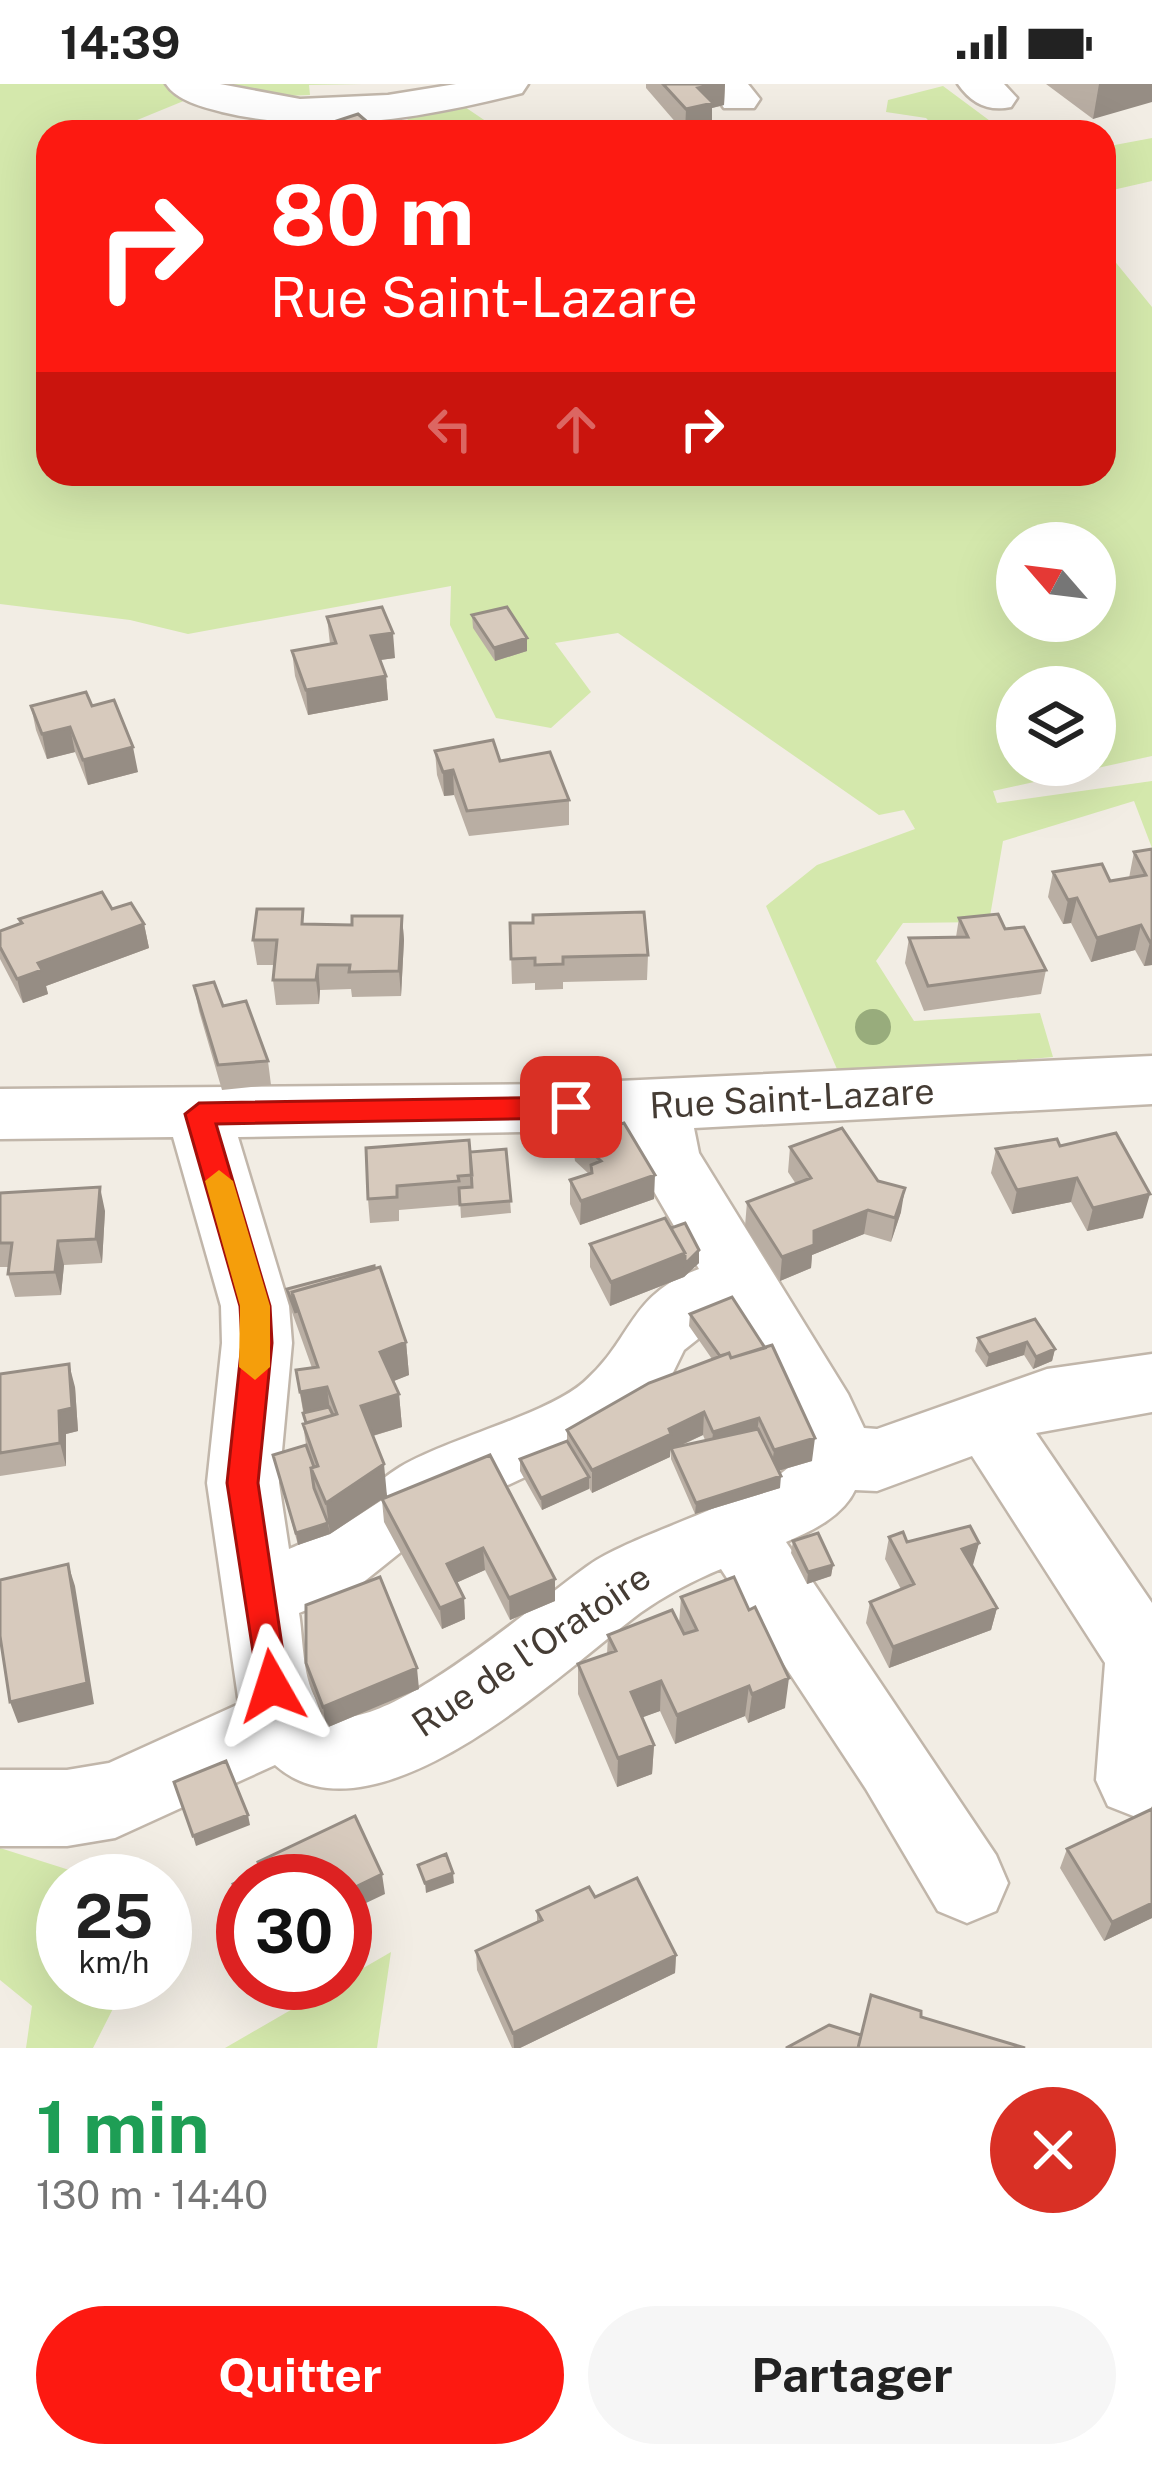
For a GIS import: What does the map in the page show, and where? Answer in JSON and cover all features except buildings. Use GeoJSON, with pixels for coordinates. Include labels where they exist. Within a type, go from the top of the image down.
{"type":"FeatureCollection","features":[{"type":"Feature","properties":{"kind":"street"},"geometry":{"type":"LineString","coordinates":[[186,84],[220,101],[276,114],[351,110],[508,84]]}},
{"type":"Feature","properties":{"kind":"street"},"geometry":{"type":"LineString","coordinates":[[233,120],[255,109]]}},
{"type":"Feature","properties":{"kind":"street","name":"Rue Saint-Lazare"},"geometry":{"type":"LineString","coordinates":[[0,1114],[140,1108],[199,1114],[658,1105],[1152,1080]]}},
{"type":"Feature","properties":{"kind":"street"},"geometry":{"type":"LineString","coordinates":[[658,1105],[667,1157],[823,1415],[834,1445],[830,1458],[877,1460],[1047,1399],[1152,1383]]}},
{"type":"Feature","properties":{"kind":"street"},"geometry":{"type":"LineString","coordinates":[[0,1808],[67,1808],[115,1800],[284,1722],[272,1686],[243,1483],[257,1343],[255,1306],[199,1114]]}},
{"type":"Feature","properties":{"kind":"street"},"geometry":{"type":"LineString","coordinates":[[262,1592],[325,1569],[380,1520],[426,1489],[605,1407],[636,1376],[660,1330],[692,1300],[740,1282]]}},
{"type":"Feature","properties":{"kind":"street"},"geometry":{"type":"LineString","coordinates":[[989,1422],[1144,1656],[1136,1780]]}},
{"type":"Feature","properties":{"kind":"street","name":"Rue de l'Oratoire"},"geometry":{"type":"LineString","coordinates":[[284,1722],[316,1750],[352,1752],[413,1733],[540,1652],[616,1588],[680,1552],[787,1508],[824,1480],[830,1458]]}},
{"type":"Feature","properties":{"kind":"street"},"geometry":{"type":"LineString","coordinates":[[738,1532],[894,1762],[967,1882]]}},
{"type":"Feature","properties":{"kind":"green space"},"geometry":{"type":"Polygon","coordinates":[[[0,84],[362,84],[309,85],[310,95],[186,100],[137,120],[36,120],[36,486],[1116,486],[1116,263],[1152,307],[1152,756],[1116,764],[1116,666],[996,666],[996,786],[1016,786],[993,791],[997,803],[1152,781],[1152,848],[1134,801],[1003,841],[989,922],[903,923],[876,961],[914,1021],[1040,1013],[1053,1057],[840,1076],[766,906],[817,865],[915,829],[904,810],[879,815],[618,633],[555,643],[591,692],[551,728],[496,718],[450,625],[451,586],[188,634],[130,620],[0,604],[0,84]]]}},
{"type":"Feature","properties":{"kind":"green space"},"geometry":{"type":"Polygon","coordinates":[[[943,86],[989,120],[928,120],[886,112],[888,100],[943,86]]]}},
{"type":"Feature","properties":{"kind":"green space"},"geometry":{"type":"Polygon","coordinates":[[[456,101],[484,120],[409,120],[396,113],[456,101]]]}},
{"type":"Feature","properties":{"kind":"green space"},"geometry":{"type":"Polygon","coordinates":[[[1152,138],[1152,181],[1116,189],[1116,145],[1152,138]]]}},
{"type":"Feature","properties":{"kind":"green space"},"geometry":{"type":"Polygon","coordinates":[[[0,1848],[36,1859],[36,2010],[112,2010],[93,2048],[26,2048],[32,2006],[0,1980],[0,1848]]]}},
{"type":"Feature","properties":{"kind":"green space"},"geometry":{"type":"Polygon","coordinates":[[[391,1952],[377,2048],[225,2048],[291,2010],[372,2010],[372,1963],[391,1952]]]}},
{"type":"Feature","properties":{"kind":"slow traffic"},"geometry":{"type":"LineString","coordinates":[[219,1181],[255,1306],[255,1367]]}},
{"type":"Feature","properties":{"kind":"route"},"geometry":{"type":"LineString","coordinates":[[272,1686],[243,1483],[257,1343],[255,1306],[199,1114],[571,1107]]}}]}
